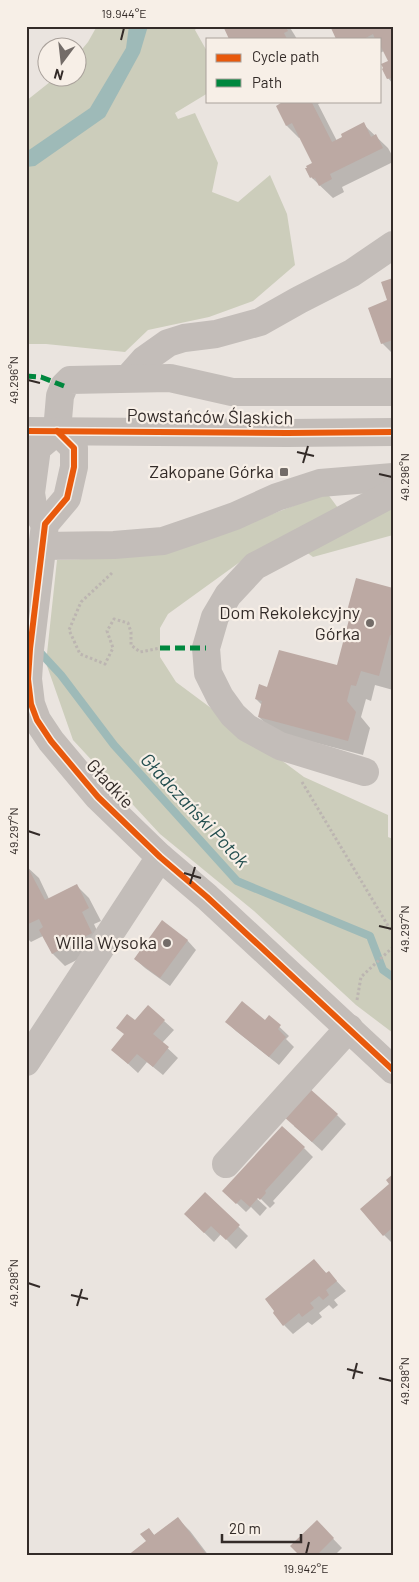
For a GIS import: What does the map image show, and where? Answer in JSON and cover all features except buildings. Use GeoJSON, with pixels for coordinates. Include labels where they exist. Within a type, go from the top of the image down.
{"type":"FeatureCollection","features":[{"type":"Feature","properties":{"kind":"street"},"geometry":{"type":"LineString","coordinates":[[128,378],[144,360],[168,343],[184,338],[216,334],[260,322],[352,273],[393,245]]}},
{"type":"Feature","properties":{"kind":"street"},"geometry":{"type":"LineString","coordinates":[[38,531],[31,493],[37,448],[57,431],[60,396],[64,386],[70,380],[170,378],[232,392],[393,392]]}},
{"type":"Feature","properties":{"kind":"street","name":"Powstańców Śląskich"},"geometry":{"type":"LineString","coordinates":[[26,431],[393,432]]}},
{"type":"Feature","properties":{"kind":"street"},"geometry":{"type":"LineString","coordinates":[[38,531],[66,498],[74,467],[74,448],[57,431]]}},
{"type":"Feature","properties":{"kind":"street"},"geometry":{"type":"LineString","coordinates":[[38,531],[114,546],[163,541],[320,483],[393,477]]}},
{"type":"Feature","properties":{"kind":"street"},"geometry":{"type":"LineString","coordinates":[[364,772],[280,746],[247,728],[233,715],[220,697],[208,673],[206,648],[215,617],[228,595],[255,566],[393,493]]}},
{"type":"Feature","properties":{"kind":"street","name":"Gładkie"},"geometry":{"type":"LineString","coordinates":[[38,531],[35,608],[28,679],[31,704],[37,720],[51,741],[98,796],[160,857],[207,897],[393,1070]]}},
{"type":"Feature","properties":{"kind":"street"},"geometry":{"type":"LineString","coordinates":[[26,1062],[160,857]]}},
{"type":"Feature","properties":{"kind":"street"},"geometry":{"type":"LineString","coordinates":[[226,1164],[348,1028]]}},
{"type":"Feature","properties":{"kind":"path"},"geometry":{"type":"LineString","coordinates":[[133,544],[111,575],[81,602],[68,630],[80,654],[105,664],[113,648],[107,632],[114,619],[128,623],[131,632],[131,645],[140,652],[160,648]]}},
{"type":"Feature","properties":{"kind":"path"},"geometry":{"type":"LineString","coordinates":[[280,746],[393,934]]}},
{"type":"Feature","properties":{"kind":"path"},"geometry":{"type":"LineString","coordinates":[[361,977],[393,948]]}},
{"type":"Feature","properties":{"kind":"green space"},"geometry":{"type":"Polygon","coordinates":[[[97,26],[198,26],[195,30],[206,49],[206,94],[175,113],[178,119],[195,113],[218,163],[212,192],[238,202],[270,175],[287,214],[295,265],[253,301],[209,317],[148,330],[125,352],[46,344],[26,344],[26,101],[42,88],[88,88],[88,42],[97,26]]]}},
{"type":"Feature","properties":{"kind":"green space"},"geometry":{"type":"Polygon","coordinates":[[[327,493],[338,508],[251,554],[168,614],[160,628],[160,657],[176,682],[304,777],[388,815],[388,837],[393,839],[393,1033],[356,1005],[254,911],[160,834],[73,740],[46,663],[57,560],[111,558],[181,549],[327,493]]]}},
{"type":"Feature","properties":{"kind":"green space"},"geometry":{"type":"Polygon","coordinates":[[[393,506],[393,535],[313,557],[305,551],[393,506]]]}},
{"type":"Feature","properties":{"kind":"water"},"geometry":{"type":"Polygon","coordinates":[[[129,26],[148,26],[140,53],[105,117],[35,166],[26,167],[26,152],[90,108],[126,48],[129,26]]]}},
{"type":"Feature","properties":{"kind":"waterway","name":"Gładczański Potok"},"geometry":{"type":"LineString","coordinates":[[36,648],[61,675],[114,745],[237,881],[370,936],[383,970],[393,977]]}},
{"type":"Feature","properties":{"kind":"marked path"},"geometry":{"type":"LineString","coordinates":[[26,376],[41,377],[64,386]]}},
{"type":"Feature","properties":{"kind":"marked path"},"geometry":{"type":"LineString","coordinates":[[160,648],[206,648]]}},
{"type":"Feature","properties":{"kind":"cycle path"},"geometry":{"type":"LineString","coordinates":[[26,431],[393,432]]}},
{"type":"Feature","properties":{"kind":"cycle path"},"geometry":{"type":"LineString","coordinates":[[57,431],[74,448],[74,467],[67,498],[45,524],[28,679],[31,704],[37,720],[51,741],[98,797],[160,857],[207,897],[393,1070]]}},
{"type":"Feature","properties":{"kind":"place","name":"Zakopane Górka"},"geometry":{"type":"Point","coordinates":[284,472]}},
{"type":"Feature","properties":{"kind":"place","name":"Dom Rekolekcyjny Górka"},"geometry":{"type":"Point","coordinates":[370,623]}},
{"type":"Feature","properties":{"kind":"place","name":"Willa Wysoka"},"geometry":{"type":"Point","coordinates":[167,943]}}]}
